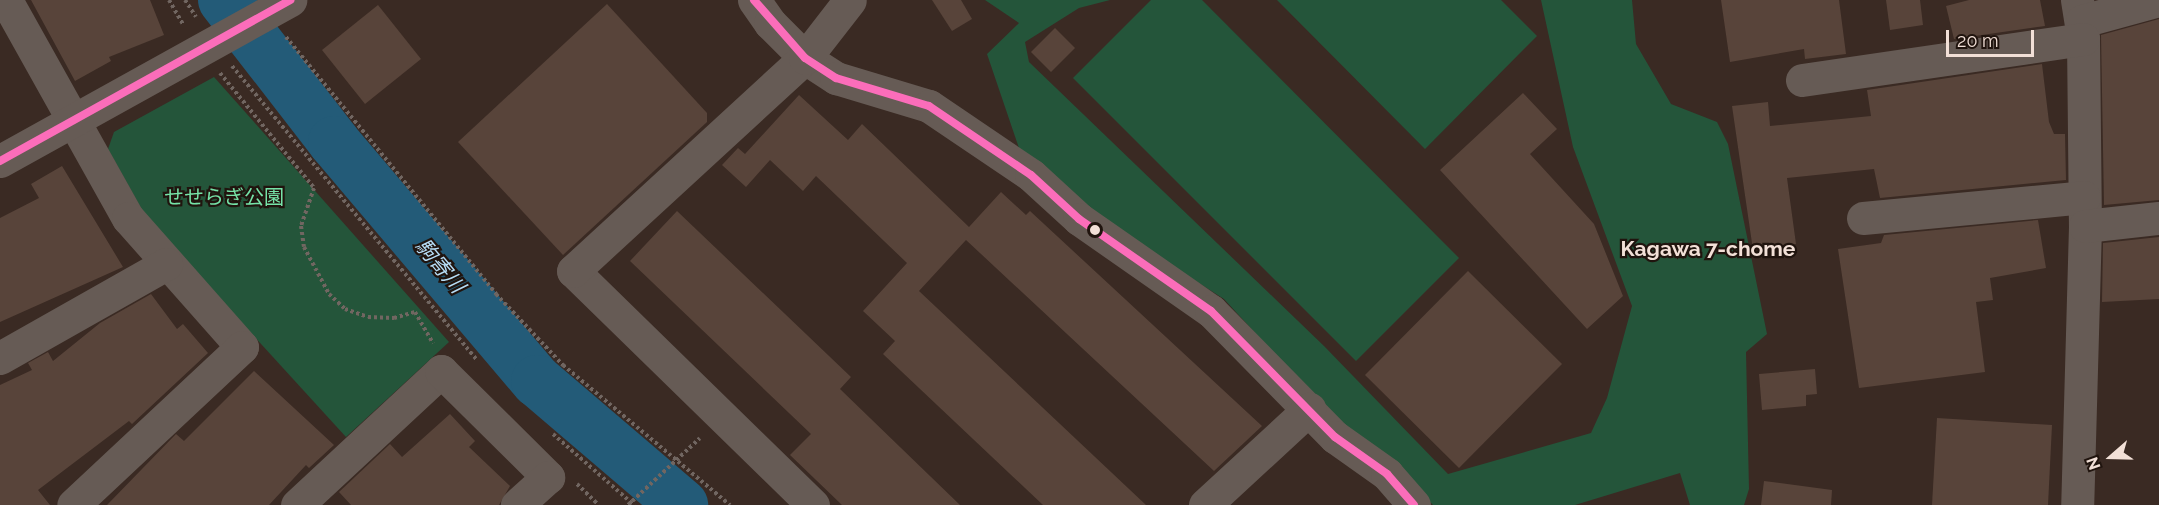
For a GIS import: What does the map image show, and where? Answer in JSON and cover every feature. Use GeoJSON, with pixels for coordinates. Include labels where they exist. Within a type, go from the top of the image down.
{"type":"FeatureCollection","features":[{"type":"Feature","properties":{"kind":"street"},"geometry":{"type":"LineString","coordinates":[[6,0],[128,218],[166,264],[243,347],[73,505]]}},
{"type":"Feature","properties":{"kind":"street"},"geometry":{"type":"LineString","coordinates":[[754,0],[770,23],[805,58],[836,78],[929,106],[1030,175],[1079,219],[1211,311],[1335,437],[1387,474],[1414,505]]}},
{"type":"Feature","properties":{"kind":"street"},"geometry":{"type":"LineString","coordinates":[[813,505],[573,271],[805,58],[850,0]]}},
{"type":"Feature","properties":{"kind":"street"},"geometry":{"type":"LineString","coordinates":[[1802,80],[2081,20],[2159,0]]}},
{"type":"Feature","properties":{"kind":"street"},"geometry":{"type":"LineString","coordinates":[[0,161],[208,45],[278,14]]}},
{"type":"Feature","properties":{"kind":"street"},"geometry":{"type":"LineString","coordinates":[[2077,505],[2084,212],[2081,20]]}},
{"type":"Feature","properties":{"kind":"street"},"geometry":{"type":"LineString","coordinates":[[1863,218],[2084,212],[2159,218]]}},
{"type":"Feature","properties":{"kind":"street"},"geometry":{"type":"LineString","coordinates":[[0,358],[166,264]]}},
{"type":"Feature","properties":{"kind":"street"},"geometry":{"type":"LineString","coordinates":[[297,505],[441,371],[548,477],[517,505]]}},
{"type":"Feature","properties":{"kind":"street"},"geometry":{"type":"LineString","coordinates":[[1204,505],[1309,409]]}},
{"type":"Feature","properties":{"kind":"path"},"geometry":{"type":"LineString","coordinates":[[169,0],[485,367]]}},
{"type":"Feature","properties":{"kind":"path"},"geometry":{"type":"LineString","coordinates":[[185,0],[208,45],[314,188],[301,226],[304,247],[329,294],[345,309],[368,317],[394,318],[415,312],[435,345]]}},
{"type":"Feature","properties":{"kind":"path"},"geometry":{"type":"LineString","coordinates":[[278,14],[496,294],[563,365],[675,462],[730,505]]}},
{"type":"Feature","properties":{"kind":"path"},"geometry":{"type":"LineString","coordinates":[[544,426],[632,503],[709,429]]}},
{"type":"Feature","properties":{"kind":"green space"},"geometry":{"type":"Polygon","coordinates":[[[985,0],[1110,0],[1079,8],[1025,42],[1029,62],[1324,346],[1448,474],[1591,433],[1607,398],[1632,306],[1573,147],[1541,0],[1632,0],[1636,44],[1671,104],[1717,122],[1728,144],[1767,334],[1746,352],[1749,489],[1744,505],[1690,505],[1680,473],[1575,505],[1433,505],[1391,461],[1339,424],[1224,299],[1075,204],[1022,157],[987,54],[1019,23],[985,0]]]}},
{"type":"Feature","properties":{"kind":"green space"},"geometry":{"type":"Polygon","coordinates":[[[1151,0],[1202,0],[1459,258],[1356,361],[1073,78],[1151,0]]]}},
{"type":"Feature","properties":{"kind":"green space"},"geometry":{"type":"Polygon","coordinates":[[[1277,0],[1501,0],[1537,36],[1425,149],[1277,0]]]}},
{"type":"Feature","properties":{"kind":"green space","name":"せせらぎ公園"},"geometry":{"type":"Polygon","coordinates":[[[214,77],[449,342],[346,437],[147,219],[108,149],[114,132],[214,77]]]}},
{"type":"Feature","properties":{"kind":"building"},"geometry":{"type":"Polygon","coordinates":[[[31,0],[150,0],[164,35],[109,57],[111,61],[75,81],[31,0]]]}},
{"type":"Feature","properties":{"kind":"building"},"geometry":{"type":"Polygon","coordinates":[[[932,0],[961,0],[972,19],[952,31],[932,0]]]}},
{"type":"Feature","properties":{"kind":"building"},"geometry":{"type":"Polygon","coordinates":[[[1721,0],[1839,0],[1846,54],[1805,59],[1804,49],[1730,62],[1721,0]]]}},
{"type":"Feature","properties":{"kind":"building"},"geometry":{"type":"Polygon","coordinates":[[[1886,0],[1920,0],[1923,25],[1890,30],[1886,0]]]}},
{"type":"Feature","properties":{"kind":"building"},"geometry":{"type":"Polygon","coordinates":[[[1969,0],[2040,0],[2045,26],[1954,39],[1946,6],[1969,0]]]}},
{"type":"Feature","properties":{"kind":"building"},"geometry":{"type":"Polygon","coordinates":[[[607,4],[707,113],[707,122],[563,255],[458,142],[607,4]]]}},
{"type":"Feature","properties":{"kind":"building"},"geometry":{"type":"Polygon","coordinates":[[[378,5],[421,59],[365,104],[322,50],[378,5]]]}},
{"type":"Feature","properties":{"kind":"building"},"geometry":{"type":"Polygon","coordinates":[[[2159,19],[2159,200],[2104,205],[2101,35],[2159,19]]]}},
{"type":"Feature","properties":{"kind":"building"},"geometry":{"type":"Polygon","coordinates":[[[1055,28],[1075,48],[1051,72],[1031,52],[1055,28]]]}},
{"type":"Feature","properties":{"kind":"building"},"geometry":{"type":"Polygon","coordinates":[[[2042,64],[2049,122],[2054,134],[2065,134],[2066,180],[1880,198],[1874,169],[1787,178],[1796,244],[1753,250],[1732,106],[1768,102],[1770,126],[1871,116],[1867,90],[2042,64]]]}},
{"type":"Feature","properties":{"kind":"building"},"geometry":{"type":"Polygon","coordinates":[[[1523,93],[1557,129],[1530,154],[1594,224],[1623,296],[1587,329],[1440,170],[1523,93]]]}},
{"type":"Feature","properties":{"kind":"building"},"geometry":{"type":"Polygon","coordinates":[[[799,95],[848,140],[862,124],[969,227],[1001,192],[1026,215],[1030,211],[1262,426],[1214,471],[966,240],[919,291],[1146,505],[1043,505],[883,354],[895,341],[863,311],[907,263],[816,176],[803,191],[770,160],[746,187],[722,165],[738,148],[745,154],[799,95]]]}},
{"type":"Feature","properties":{"kind":"building"},"geometry":{"type":"Polygon","coordinates":[[[62,166],[123,267],[0,322],[0,218],[39,198],[31,184],[62,166]]]}},
{"type":"Feature","properties":{"kind":"building"},"geometry":{"type":"Polygon","coordinates":[[[677,211],[851,377],[840,389],[960,505],[842,505],[790,455],[811,434],[630,261],[677,211]]]}},
{"type":"Feature","properties":{"kind":"building"},"geometry":{"type":"Polygon","coordinates":[[[2038,220],[2046,268],[1990,278],[1993,300],[1976,302],[1985,372],[1859,388],[1838,249],[1881,243],[1884,235],[2038,220]]]}},
{"type":"Feature","properties":{"kind":"building"},"geometry":{"type":"Polygon","coordinates":[[[2159,237],[2159,299],[2102,302],[2103,243],[2159,237]]]}},
{"type":"Feature","properties":{"kind":"building"},"geometry":{"type":"Polygon","coordinates":[[[1468,271],[1562,364],[1459,468],[1365,375],[1468,271]]]}},
{"type":"Feature","properties":{"kind":"building"},"geometry":{"type":"Polygon","coordinates":[[[151,294],[177,329],[183,324],[208,353],[132,424],[129,421],[38,490],[50,505],[0,505],[0,385],[32,370],[28,363],[48,352],[53,361],[100,323],[151,294]]]}},
{"type":"Feature","properties":{"kind":"building"},"geometry":{"type":"Polygon","coordinates":[[[1815,369],[1817,394],[1806,395],[1806,406],[1762,410],[1759,374],[1815,369]]]}},
{"type":"Feature","properties":{"kind":"building"},"geometry":{"type":"Polygon","coordinates":[[[254,371],[334,445],[309,468],[306,465],[269,505],[107,505],[176,434],[184,441],[254,371]]]}},
{"type":"Feature","properties":{"kind":"building"},"geometry":{"type":"Polygon","coordinates":[[[450,414],[475,441],[469,447],[510,486],[499,505],[351,505],[339,492],[390,444],[402,457],[450,414]]]}},
{"type":"Feature","properties":{"kind":"building"},"geometry":{"type":"Polygon","coordinates":[[[1937,418],[2052,425],[2048,505],[1932,505],[1937,418]]]}},
{"type":"Feature","properties":{"kind":"building"},"geometry":{"type":"Polygon","coordinates":[[[1764,481],[1832,490],[1831,505],[1761,505],[1764,481]]]}},
{"type":"Feature","properties":{"kind":"waterway","name":"駒寄川"},"geometry":{"type":"LineString","coordinates":[[224,0],[334,142],[537,381],[682,505]]}},
{"type":"Feature","properties":{"kind":"transit line"},"geometry":{"type":"LineString","coordinates":[[0,161],[290,0]]}},
{"type":"Feature","properties":{"kind":"transit line"},"geometry":{"type":"LineString","coordinates":[[754,0],[805,58],[836,78],[929,106],[1031,175],[1079,219],[1211,311],[1335,437],[1387,474],[1414,505]]}},
{"type":"Feature","properties":{"kind":"district","name":"Kagawa 7-chome"},"geometry":{"type":"Point","coordinates":[1708,249]}}]}
